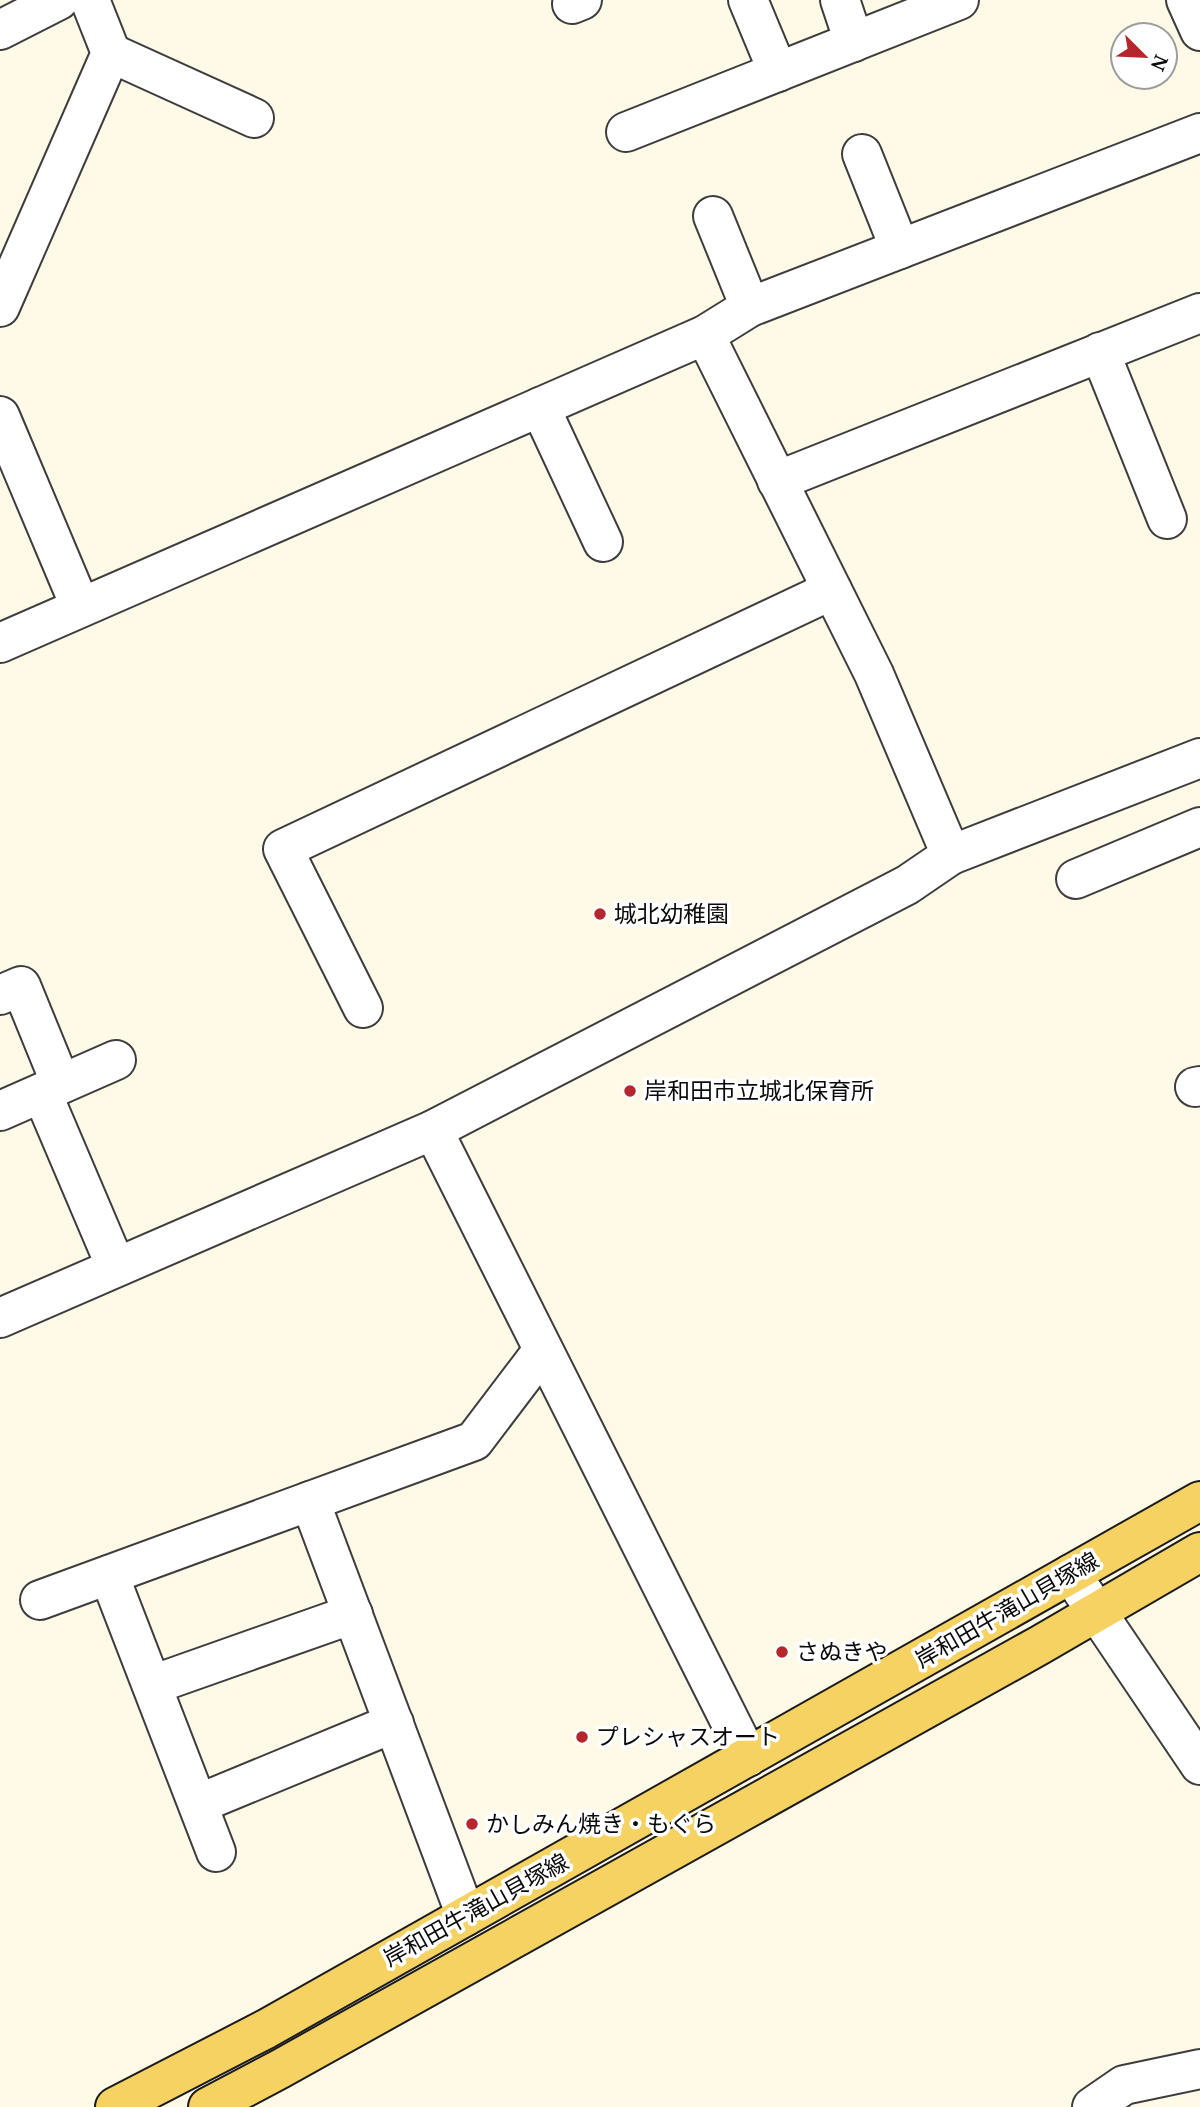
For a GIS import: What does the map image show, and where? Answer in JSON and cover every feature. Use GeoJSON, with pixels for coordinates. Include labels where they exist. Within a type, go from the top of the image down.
{"type":"FeatureCollection","features":[{"type":"Feature","properties":{"kind":"main road","name":"岸和田牛滝山貝塚線"},"geometry":{"type":"LineString","coordinates":[[116,2107],[266,2029],[1200,1501]]}},
{"type":"Feature","properties":{"kind":"main road","name":"岸和田牛滝山貝塚線"},"geometry":{"type":"LineString","coordinates":[[208,2107],[1200,1552]]}},
{"type":"Feature","properties":{"kind":"street"},"geometry":{"type":"LineString","coordinates":[[0,30],[60,0]]}},
{"type":"Feature","properties":{"kind":"street"},"geometry":{"type":"LineString","coordinates":[[90,0],[111,53],[254,118]]}},
{"type":"Feature","properties":{"kind":"street"},"geometry":{"type":"LineString","coordinates":[[748,0],[778,72]]}},
{"type":"Feature","properties":{"kind":"street"},"geometry":{"type":"LineString","coordinates":[[840,0],[854,42]]}},
{"type":"Feature","properties":{"kind":"street"},"geometry":{"type":"LineString","coordinates":[[626,132],[959,0]]}},
{"type":"Feature","properties":{"kind":"street"},"geometry":{"type":"LineString","coordinates":[[1185,0],[1200,31]]}},
{"type":"Feature","properties":{"kind":"street"},"geometry":{"type":"LineString","coordinates":[[0,307],[111,53]]}},
{"type":"Feature","properties":{"kind":"street"},"geometry":{"type":"LineString","coordinates":[[0,643],[705,335],[750,307],[1200,133]]}},
{"type":"Feature","properties":{"kind":"street"},"geometry":{"type":"LineString","coordinates":[[862,154],[900,249]]}},
{"type":"Feature","properties":{"kind":"street"},"geometry":{"type":"LineString","coordinates":[[713,216],[750,307]]}},
{"type":"Feature","properties":{"kind":"street"},"geometry":{"type":"LineString","coordinates":[[777,481],[1200,313]]}},
{"type":"Feature","properties":{"kind":"street"},"geometry":{"type":"LineString","coordinates":[[705,335],[874,674],[951,855]]}},
{"type":"Feature","properties":{"kind":"street"},"geometry":{"type":"LineString","coordinates":[[1101,352],[1167,519]]}},
{"type":"Feature","properties":{"kind":"street"},"geometry":{"type":"LineString","coordinates":[[540,407],[603,542]]}},
{"type":"Feature","properties":{"kind":"street"},"geometry":{"type":"LineString","coordinates":[[0,416],[80,606]]}},
{"type":"Feature","properties":{"kind":"street"},"geometry":{"type":"LineString","coordinates":[[363,1008],[283,849],[832,590]]}},
{"type":"Feature","properties":{"kind":"street"},"geometry":{"type":"LineString","coordinates":[[0,1318],[433,1130],[907,886],[951,855],[1199,763]]}},
{"type":"Feature","properties":{"kind":"street"},"geometry":{"type":"LineString","coordinates":[[1076,879],[1200,827]]}},
{"type":"Feature","properties":{"kind":"street"},"geometry":{"type":"LineString","coordinates":[[0,995],[21,986],[52,1089],[116,1267]]}},
{"type":"Feature","properties":{"kind":"street"},"geometry":{"type":"LineString","coordinates":[[0,1111],[116,1060]]}},
{"type":"Feature","properties":{"kind":"street"},"geometry":{"type":"LineString","coordinates":[[433,1130],[747,1758]]}},
{"type":"Feature","properties":{"kind":"street"},"geometry":{"type":"LineString","coordinates":[[40,1600],[474,1441],[543,1350]]}},
{"type":"Feature","properties":{"kind":"street"},"geometry":{"type":"LineString","coordinates":[[310,1501],[466,1916]]}},
{"type":"Feature","properties":{"kind":"street"},"geometry":{"type":"LineString","coordinates":[[1071,1574],[1200,1765]]}},
{"type":"Feature","properties":{"kind":"street"},"geometry":{"type":"LineString","coordinates":[[109,1575],[216,1852]]}},
{"type":"Feature","properties":{"kind":"street"},"geometry":{"type":"LineString","coordinates":[[152,1685],[353,1614]]}},
{"type":"Feature","properties":{"kind":"street"},"geometry":{"type":"LineString","coordinates":[[198,1804],[394,1723]]}},
{"type":"Feature","properties":{"kind":"street"},"geometry":{"type":"LineString","coordinates":[[1092,2107],[1124,2085],[1200,2068]]}},
{"type":"Feature","properties":{"kind":"place","name":"城北幼稚園"},"geometry":{"type":"Point","coordinates":[600,914]}},
{"type":"Feature","properties":{"kind":"place","name":"岸和田市立城北保育所"},"geometry":{"type":"Point","coordinates":[630,1091]}},
{"type":"Feature","properties":{"kind":"place","name":"さぬきや"},"geometry":{"type":"Point","coordinates":[782,1652]}},
{"type":"Feature","properties":{"kind":"place","name":"プレシャスオート"},"geometry":{"type":"Point","coordinates":[582,1737]}},
{"type":"Feature","properties":{"kind":"place","name":"かしみん焼き・もぐら"},"geometry":{"type":"Point","coordinates":[472,1824]}}]}
